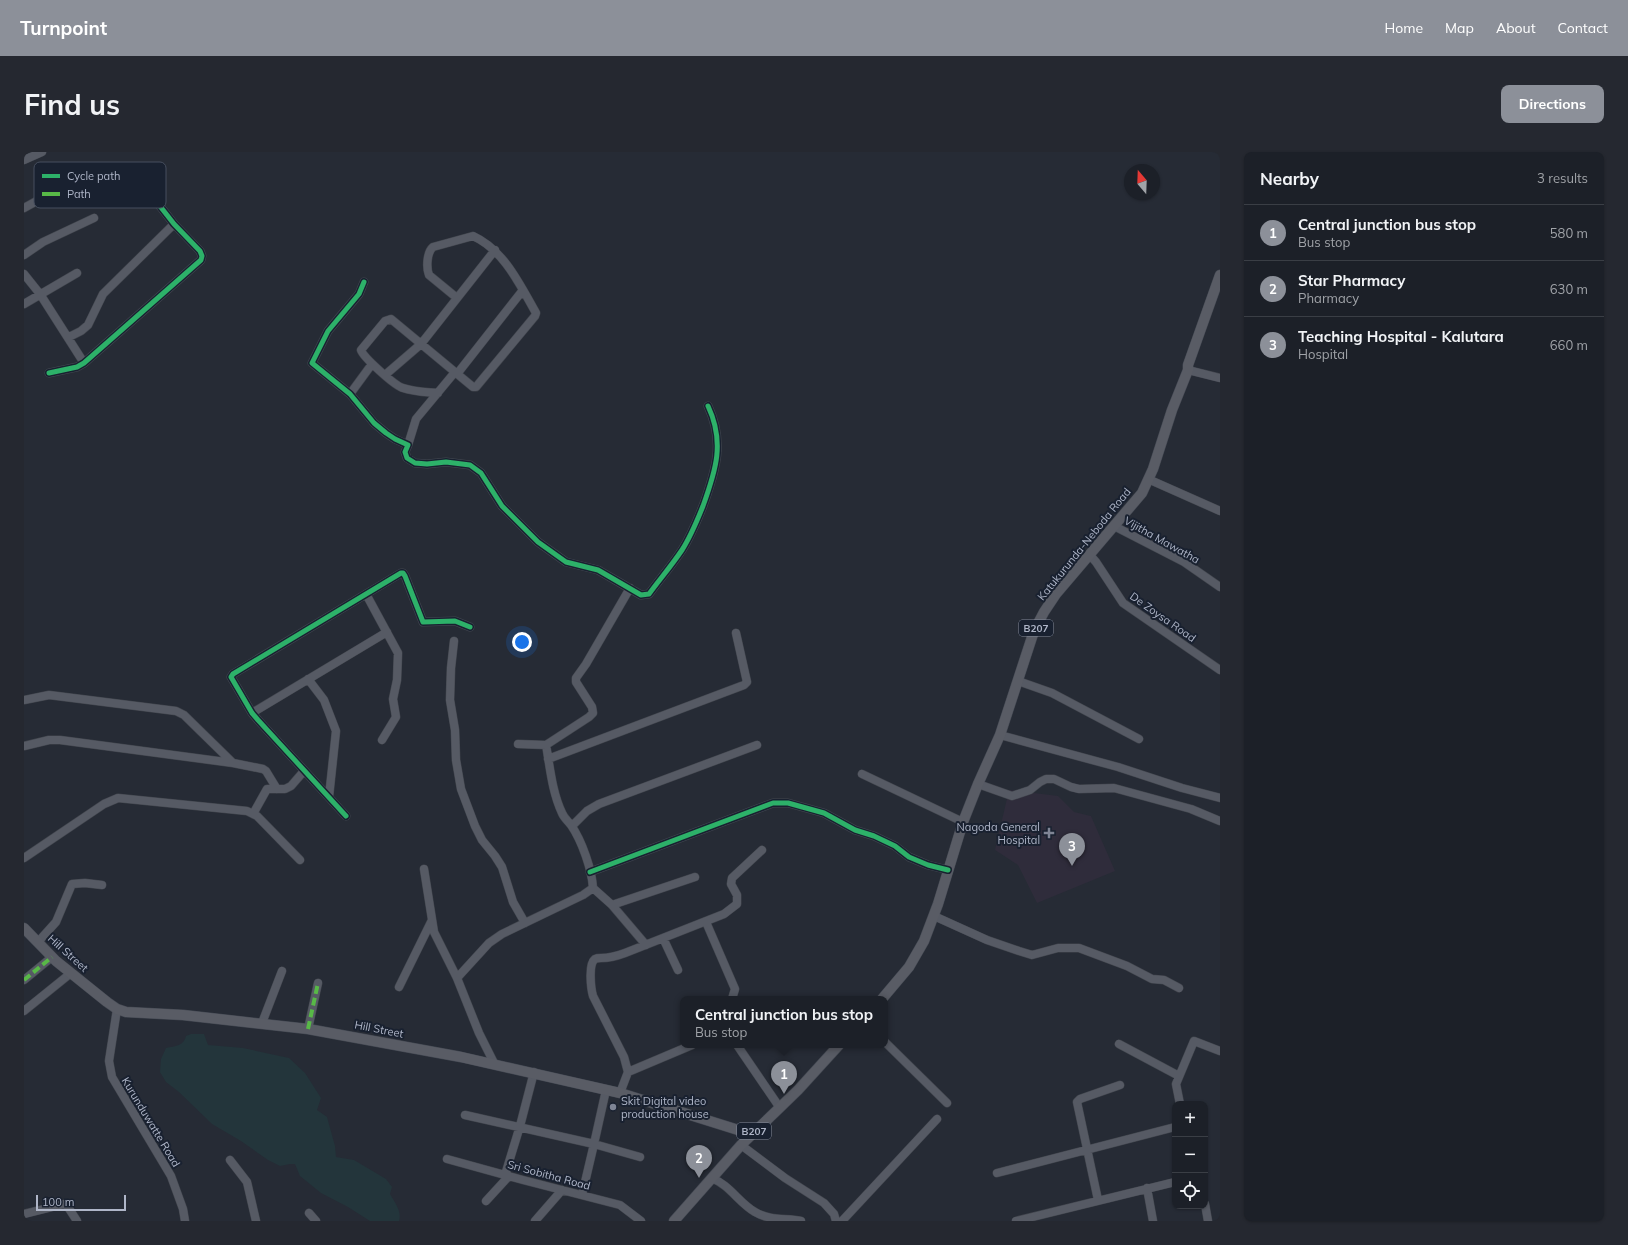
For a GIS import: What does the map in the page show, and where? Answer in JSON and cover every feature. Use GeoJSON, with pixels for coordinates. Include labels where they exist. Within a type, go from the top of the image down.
{"type":"FeatureCollection","features":[{"type":"Feature","properties":{"kind":"main road","name":"Katukurunda-Neboda Road"},"geometry":{"type":"LineString","coordinates":[[884,996],[915,958],[924,941],[934,916],[963,822],[1000,735],[1034,631],[1056,594],[1142,493],[1188,370],[1188,365],[1220,275]]}},
{"type":"Feature","properties":{"kind":"main road","name":"Hill Street"},"geometry":{"type":"LineString","coordinates":[[24,928],[52,957],[117,1009],[136,1013],[183,1015],[308,1029],[494,1063],[620,1093],[751,1134]]}},
{"type":"Feature","properties":{"kind":"main road","name":"B207"},"geometry":{"type":"LineString","coordinates":[[674,1221],[751,1134],[780,1108],[836,1048]]}},
{"type":"Feature","properties":{"kind":"street"},"geometry":{"type":"LineString","coordinates":[[24,160],[42,152]]}},
{"type":"Feature","properties":{"kind":"street"},"geometry":{"type":"LineString","coordinates":[[24,208],[34,202]]}},
{"type":"Feature","properties":{"kind":"street"},"geometry":{"type":"LineString","coordinates":[[49,373],[78,367],[84,363],[201,260],[202,256],[200,251],[174,224],[161,208]]}},
{"type":"Feature","properties":{"kind":"street"},"geometry":{"type":"LineString","coordinates":[[24,255],[43,242],[94,218]]}},
{"type":"Feature","properties":{"kind":"street"},"geometry":{"type":"LineString","coordinates":[[69,337],[88,325],[103,294],[174,224]]}},
{"type":"Feature","properties":{"kind":"street"},"geometry":{"type":"LineString","coordinates":[[438,393],[403,388],[372,364],[363,355],[362,350],[387,319],[391,319],[473,387],[478,386],[536,313],[523,290],[496,250],[473,236],[431,249],[427,270],[429,275],[458,298]]}},
{"type":"Feature","properties":{"kind":"street"},"geometry":{"type":"LineString","coordinates":[[385,375],[421,344],[496,250]]}},
{"type":"Feature","properties":{"kind":"street"},"geometry":{"type":"LineString","coordinates":[[24,304],[77,273]]}},
{"type":"Feature","properties":{"kind":"street"},"geometry":{"type":"LineString","coordinates":[[24,274],[40,294],[69,337],[84,363]]}},
{"type":"Feature","properties":{"kind":"street"},"geometry":{"type":"LineString","coordinates":[[364,282],[359,294],[328,331],[312,360],[312,363],[350,394],[374,423],[395,439],[408,445]]}},
{"type":"Feature","properties":{"kind":"street"},"geometry":{"type":"LineString","coordinates":[[523,290],[456,373],[416,419],[405,452],[407,458],[415,463],[427,464],[446,462],[470,465],[481,473],[502,506],[538,542],[566,562],[598,570],[641,595],[649,594],[681,551],[694,528],[713,479],[718,458],[717,437],[714,418],[708,406]]}},
{"type":"Feature","properties":{"kind":"street"},"geometry":{"type":"LineString","coordinates":[[350,394],[372,364]]}},
{"type":"Feature","properties":{"kind":"street"},"geometry":{"type":"LineString","coordinates":[[1188,370],[1220,378]]}},
{"type":"Feature","properties":{"kind":"street"},"geometry":{"type":"LineString","coordinates":[[1148,479],[1220,511]]}},
{"type":"Feature","properties":{"kind":"street","name":"Vijitha Mawatha"},"geometry":{"type":"LineString","coordinates":[[1114,526],[1184,562],[1220,587]]}},
{"type":"Feature","properties":{"kind":"street","name":"De Zoysa Road"},"geometry":{"type":"LineString","coordinates":[[1089,554],[1123,603],[1220,670]]}},
{"type":"Feature","properties":{"kind":"street"},"geometry":{"type":"LineString","coordinates":[[346,816],[252,713],[231,677],[233,674],[401,573],[403,573],[423,622],[455,621],[470,627]]}},
{"type":"Feature","properties":{"kind":"street"},"geometry":{"type":"LineString","coordinates":[[518,744],[546,745],[589,717],[592,713],[592,707],[576,682],[576,678],[586,664],[630,588]]}},
{"type":"Feature","properties":{"kind":"street"},"geometry":{"type":"LineString","coordinates":[[366,594],[398,653],[397,680],[393,699],[396,717],[382,740]]}},
{"type":"Feature","properties":{"kind":"street"},"geometry":{"type":"LineString","coordinates":[[252,713],[387,632]]}},
{"type":"Feature","properties":{"kind":"street"},"geometry":{"type":"LineString","coordinates":[[548,759],[744,685],[747,682],[736,633]]}},
{"type":"Feature","properties":{"kind":"street"},"geometry":{"type":"LineString","coordinates":[[454,641],[450,700],[456,760],[461,789],[474,826],[482,840],[499,862],[513,902],[525,923]]}},
{"type":"Feature","properties":{"kind":"street"},"geometry":{"type":"LineString","coordinates":[[308,679],[324,700],[336,731],[329,797]]}},
{"type":"Feature","properties":{"kind":"street"},"geometry":{"type":"LineString","coordinates":[[1018,681],[1052,693],[1139,739]]}},
{"type":"Feature","properties":{"kind":"street"},"geometry":{"type":"LineString","coordinates":[[24,700],[49,695],[176,711],[184,715],[233,762]]}},
{"type":"Feature","properties":{"kind":"street"},"geometry":{"type":"LineString","coordinates":[[1000,735],[1118,767],[1182,788],[1220,798]]}},
{"type":"Feature","properties":{"kind":"street"},"geometry":{"type":"LineString","coordinates":[[24,746],[49,740],[60,740],[233,762],[263,769],[266,771],[277,788]]}},
{"type":"Feature","properties":{"kind":"street"},"geometry":{"type":"LineString","coordinates":[[546,745],[554,790],[562,814],[572,826],[590,872],[593,888],[612,905],[646,945]]}},
{"type":"Feature","properties":{"kind":"street"},"geometry":{"type":"LineString","coordinates":[[572,826],[587,812],[599,804],[757,745]]}},
{"type":"Feature","properties":{"kind":"street"},"geometry":{"type":"LineString","coordinates":[[253,814],[264,791],[270,788],[288,788],[304,771]]}},
{"type":"Feature","properties":{"kind":"street"},"geometry":{"type":"LineString","coordinates":[[862,774],[963,822]]}},
{"type":"Feature","properties":{"kind":"street"},"geometry":{"type":"LineString","coordinates":[[978,784],[1012,796],[1030,790],[1046,779],[1054,779],[1079,789],[1114,788],[1131,794],[1191,809],[1220,821]]}},
{"type":"Feature","properties":{"kind":"street"},"geometry":{"type":"LineString","coordinates":[[24,858],[104,804],[118,798],[247,811],[257,816],[300,860]]}},
{"type":"Feature","properties":{"kind":"street"},"geometry":{"type":"LineString","coordinates":[[590,872],[773,802],[788,803],[824,813],[856,830],[874,836],[895,846],[909,857],[928,865],[948,870]]}},
{"type":"Feature","properties":{"kind":"street"},"geometry":{"type":"LineString","coordinates":[[620,1093],[628,1072],[624,1057],[593,996],[591,988],[592,965],[596,958],[610,958],[724,914],[737,904],[738,895],[731,884],[732,878],[762,850]]}},
{"type":"Feature","properties":{"kind":"street"},"geometry":{"type":"LineString","coordinates":[[424,869],[432,920],[437,938],[457,978],[479,1033],[494,1063]]}},
{"type":"Feature","properties":{"kind":"street"},"geometry":{"type":"LineString","coordinates":[[612,905],[696,877]]}},
{"type":"Feature","properties":{"kind":"street"},"geometry":{"type":"LineString","coordinates":[[38,942],[56,922],[72,884],[86,883],[102,885]]}},
{"type":"Feature","properties":{"kind":"street"},"geometry":{"type":"LineString","coordinates":[[457,978],[489,943],[502,934],[583,895],[593,888]]}},
{"type":"Feature","properties":{"kind":"street"},"geometry":{"type":"LineString","coordinates":[[934,916],[987,940],[1032,955],[1058,948],[1080,948],[1128,966],[1152,979],[1164,980],[1179,988]]}},
{"type":"Feature","properties":{"kind":"street"},"geometry":{"type":"LineString","coordinates":[[399,987],[432,920]]}},
{"type":"Feature","properties":{"kind":"street"},"geometry":{"type":"LineString","coordinates":[[706,922],[735,989],[733,996]]}},
{"type":"Feature","properties":{"kind":"street"},"geometry":{"type":"LineString","coordinates":[[663,938],[678,970]]}},
{"type":"Feature","properties":{"kind":"street"},"geometry":{"type":"LineString","coordinates":[[24,980],[52,957]]}},
{"type":"Feature","properties":{"kind":"street"},"geometry":{"type":"LineString","coordinates":[[262,1023],[282,971]]}},
{"type":"Feature","properties":{"kind":"street"},"geometry":{"type":"LineString","coordinates":[[24,1011],[71,973]]}},
{"type":"Feature","properties":{"kind":"street"},"geometry":{"type":"LineString","coordinates":[[308,1029],[318,983]]}},
{"type":"Feature","properties":{"kind":"street","name":"Kurunduwatte Road"},"geometry":{"type":"LineString","coordinates":[[117,1009],[109,1061],[112,1077],[171,1176],[183,1209],[185,1221]]}},
{"type":"Feature","properties":{"kind":"street"},"geometry":{"type":"LineString","coordinates":[[1179,1101],[1176,1084],[1194,1041],[1220,1051]]}},
{"type":"Feature","properties":{"kind":"street"},"geometry":{"type":"LineString","coordinates":[[1119,1044],[1179,1076]]}},
{"type":"Feature","properties":{"kind":"street"},"geometry":{"type":"LineString","coordinates":[[888,1045],[947,1103]]}},
{"type":"Feature","properties":{"kind":"street"},"geometry":{"type":"LineString","coordinates":[[628,1072],[685,1048]]}},
{"type":"Feature","properties":{"kind":"street"},"geometry":{"type":"LineString","coordinates":[[739,1048],[780,1108]]}},
{"type":"Feature","properties":{"kind":"street"},"geometry":{"type":"LineString","coordinates":[[486,1201],[507,1175],[534,1072]]}},
{"type":"Feature","properties":{"kind":"street"},"geometry":{"type":"LineString","coordinates":[[1098,1200],[1086,1150],[1077,1102],[1080,1099],[1120,1085]]}},
{"type":"Feature","properties":{"kind":"street"},"geometry":{"type":"LineString","coordinates":[[582,1195],[606,1090]]}},
{"type":"Feature","properties":{"kind":"street"},"geometry":{"type":"LineString","coordinates":[[465,1115],[520,1126],[640,1157]]}},
{"type":"Feature","properties":{"kind":"street"},"geometry":{"type":"LineString","coordinates":[[842,1221],[937,1119]]}},
{"type":"Feature","properties":{"kind":"street"},"geometry":{"type":"LineString","coordinates":[[997,1173],[1172,1128]]}},
{"type":"Feature","properties":{"kind":"street"},"geometry":{"type":"LineString","coordinates":[[741,1145],[785,1178],[824,1203],[834,1214],[836,1221]]}},
{"type":"Feature","properties":{"kind":"street","name":"Sri Sobitha Road"},"geometry":{"type":"LineString","coordinates":[[447,1159],[620,1205],[641,1221]]}},
{"type":"Feature","properties":{"kind":"street"},"geometry":{"type":"LineString","coordinates":[[230,1160],[248,1182],[256,1221]]}},
{"type":"Feature","properties":{"kind":"street"},"geometry":{"type":"LineString","coordinates":[[711,1178],[719,1181],[737,1198],[756,1212],[774,1219],[801,1221]]}},
{"type":"Feature","properties":{"kind":"street"},"geometry":{"type":"LineString","coordinates":[[1016,1221],[1172,1183]]}},
{"type":"Feature","properties":{"kind":"street"},"geometry":{"type":"LineString","coordinates":[[1147,1188],[1153,1221]]}},
{"type":"Feature","properties":{"kind":"street"},"geometry":{"type":"LineString","coordinates":[[535,1221],[562,1190]]}},
{"type":"Feature","properties":{"kind":"street"},"geometry":{"type":"LineString","coordinates":[[24,1214],[64,1204],[68,1207],[77,1221]]}},
{"type":"Feature","properties":{"kind":"street"},"geometry":{"type":"LineString","coordinates":[[1206,1209],[1208,1221]]}},
{"type":"Feature","properties":{"kind":"street"},"geometry":{"type":"LineString","coordinates":[[309,1213],[316,1221]]}},
{"type":"Feature","properties":{"kind":"shaded area","name":"Nagoda General Hospital"},"geometry":{"type":"Polygon","coordinates":[[[1009,790],[1058,796],[1074,812],[1091,816],[1115,871],[1037,903],[1018,865],[995,850],[1009,790]]]}},
{"type":"Feature","properties":{"kind":"shaded area"},"geometry":{"type":"Polygon","coordinates":[[[191,1034],[204,1034],[208,1045],[243,1048],[289,1058],[305,1073],[321,1098],[317,1110],[327,1117],[335,1146],[336,1157],[354,1160],[386,1179],[392,1187],[390,1194],[399,1210],[399,1221],[370,1221],[348,1207],[321,1193],[300,1176],[295,1164],[280,1166],[268,1160],[241,1141],[212,1124],[179,1092],[166,1082],[160,1072],[161,1059],[166,1048],[181,1044],[186,1036],[191,1034]]]}},
{"type":"Feature","properties":{"kind":"marked path"},"geometry":{"type":"LineString","coordinates":[[24,980],[52,957]]}},
{"type":"Feature","properties":{"kind":"marked path"},"geometry":{"type":"LineString","coordinates":[[308,1029],[318,983]]}},
{"type":"Feature","properties":{"kind":"cycle path"},"geometry":{"type":"LineString","coordinates":[[49,373],[77,367],[84,363],[201,260],[202,256],[200,251],[174,224],[161,208]]}},
{"type":"Feature","properties":{"kind":"cycle path"},"geometry":{"type":"LineString","coordinates":[[364,282],[359,294],[328,331],[312,363],[350,394],[374,423],[395,439],[408,445],[405,452],[407,458],[415,463],[427,464],[446,462],[470,465],[481,473],[502,506],[538,542],[566,562],[598,570],[641,595],[649,594],[678,556],[691,534],[703,506],[712,480],[717,456],[716,432],[708,406]]}},
{"type":"Feature","properties":{"kind":"cycle path"},"geometry":{"type":"LineString","coordinates":[[346,816],[252,713],[231,677],[233,674],[401,573],[405,576],[423,622],[455,621],[470,627]]}},
{"type":"Feature","properties":{"kind":"cycle path"},"geometry":{"type":"LineString","coordinates":[[590,872],[773,803],[788,803],[824,813],[855,830],[874,836],[895,846],[909,857],[928,865],[948,870]]}},
{"type":"Feature","properties":{"kind":"place","name":"Nagoda General Hospital"},"geometry":{"type":"Point","coordinates":[1049,833]}},
{"type":"Feature","properties":{"kind":"place","name":"Teaching Hospital - Kalutara"},"geometry":{"type":"Point","coordinates":[1072,866]}},
{"type":"Feature","properties":{"kind":"place","name":"Central junction bus stop"},"geometry":{"type":"Point","coordinates":[784,1094]}},
{"type":"Feature","properties":{"kind":"place","name":"Skit Digital video production house"},"geometry":{"type":"Point","coordinates":[613,1107]}},
{"type":"Feature","properties":{"kind":"place","name":"Star Pharmacy"},"geometry":{"type":"Point","coordinates":[699,1178]}}]}
